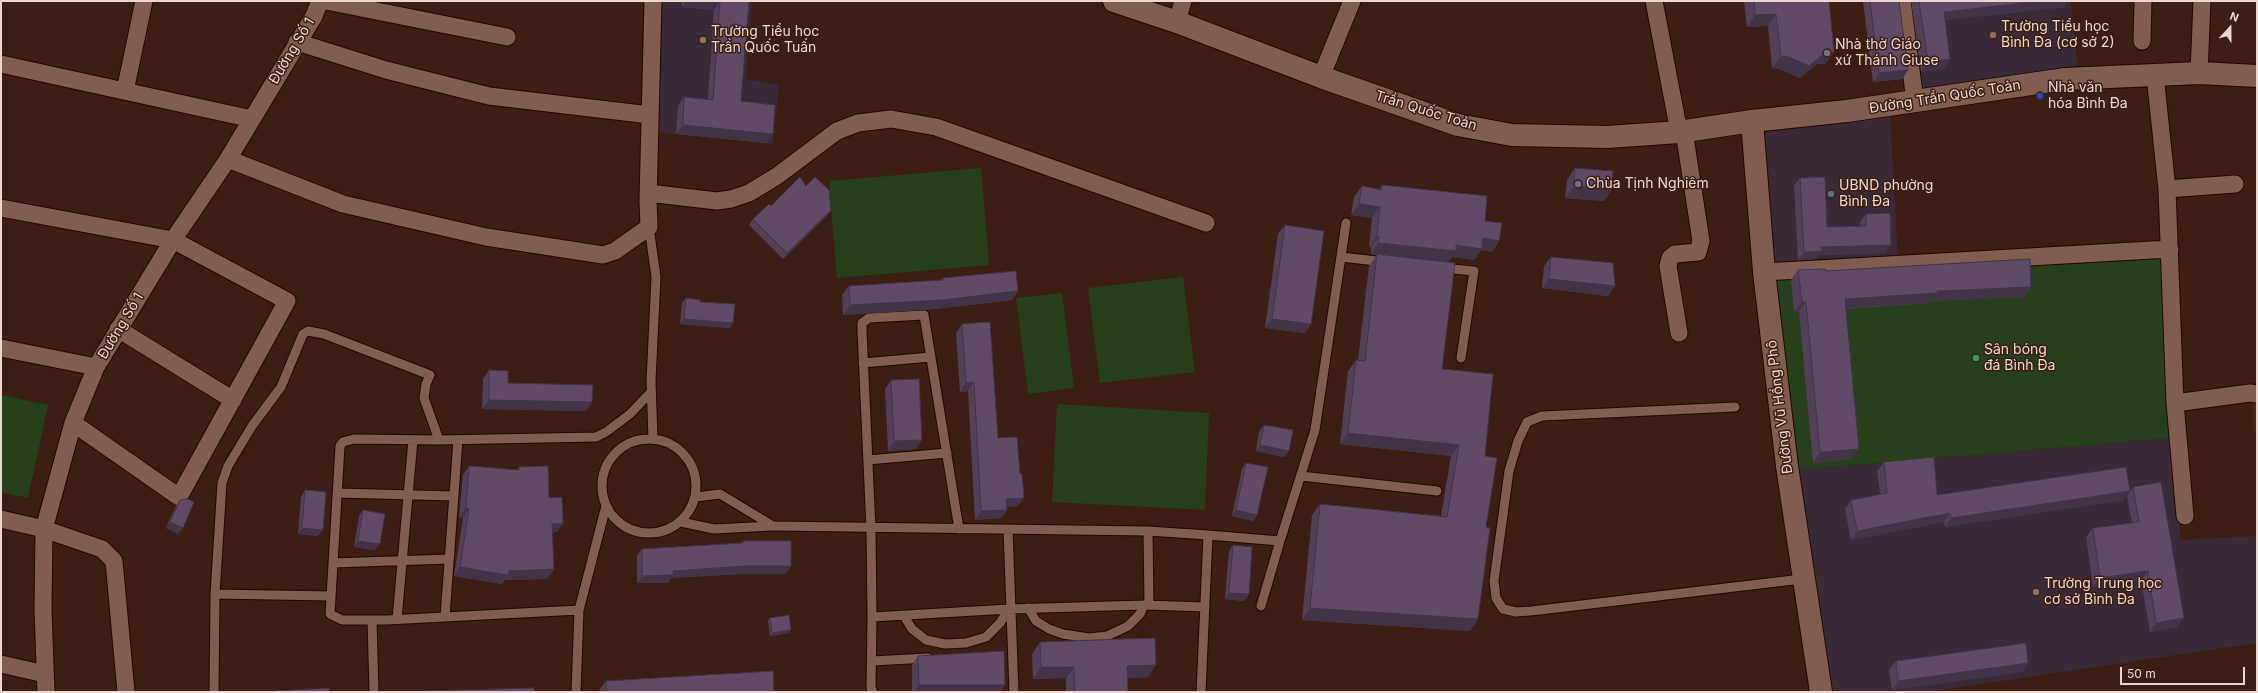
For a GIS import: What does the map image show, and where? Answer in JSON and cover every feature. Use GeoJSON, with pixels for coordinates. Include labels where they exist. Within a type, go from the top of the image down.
{"type":"FeatureCollection","features":[{"type":"Feature","properties":{"kind":"main road","name":"Trần Quốc Toản"},"geometry":{"type":"LineString","coordinates":[[1114,1],[1177,22],[1321,77],[1458,124],[1512,135],[1607,137],[1681,131],[1752,121]]}},
{"type":"Feature","properties":{"kind":"main road","name":"Đường Trần Quốc Toản"},"geometry":{"type":"LineString","coordinates":[[1752,121],[1847,111],[2065,78],[2199,73],[2257,76]]}},
{"type":"Feature","properties":{"kind":"main road","name":"Đường Vũ Hồng Phô"},"geometry":{"type":"LineString","coordinates":[[1752,121],[1764,272],[1802,579],[1821,692]]}},
{"type":"Feature","properties":{"kind":"street"},"geometry":{"type":"LineString","coordinates":[[124,91],[144,1]]}},
{"type":"Feature","properties":{"kind":"street","name":"Đường Số 1"},"geometry":{"type":"LineString","coordinates":[[46,692],[43,610],[44,529],[73,423],[96,367],[118,329],[173,240],[228,159],[314,16],[320,1]]}},
{"type":"Feature","properties":{"kind":"street"},"geometry":{"type":"LineString","coordinates":[[326,1],[507,37]]}},
{"type":"Feature","properties":{"kind":"street"},"geometry":{"type":"LineString","coordinates":[[228,159],[343,204],[486,237],[603,255],[625,246],[649,227],[648,193],[653,1]]}},
{"type":"Feature","properties":{"kind":"street"},"geometry":{"type":"LineString","coordinates":[[1177,22],[1183,1]]}},
{"type":"Feature","properties":{"kind":"street"},"geometry":{"type":"LineString","coordinates":[[1321,77],[1352,1]]}},
{"type":"Feature","properties":{"kind":"street"},"geometry":{"type":"LineString","coordinates":[[1654,1],[1681,131],[1701,241],[1698,252],[1675,254],[1670,258],[1668,266],[1679,333]]}},
{"type":"Feature","properties":{"kind":"street"},"geometry":{"type":"LineString","coordinates":[[1902,1],[1915,101]]}},
{"type":"Feature","properties":{"kind":"street"},"geometry":{"type":"LineString","coordinates":[[2142,40],[2143,1]]}},
{"type":"Feature","properties":{"kind":"street"},"geometry":{"type":"LineString","coordinates":[[2199,73],[2202,1]]}},
{"type":"Feature","properties":{"kind":"street"},"geometry":{"type":"LineString","coordinates":[[297,42],[386,70],[489,96],[650,115]]}},
{"type":"Feature","properties":{"kind":"street"},"geometry":{"type":"LineString","coordinates":[[1,64],[252,119]]}},
{"type":"Feature","properties":{"kind":"street"},"geometry":{"type":"LineString","coordinates":[[2155,75],[2167,189],[2175,403],[2185,516]]}},
{"type":"Feature","properties":{"kind":"street"},"geometry":{"type":"LineString","coordinates":[[648,193],[717,201],[731,199],[749,192],[777,176],[837,131],[858,122],[891,119],[936,126],[1206,223]]}},
{"type":"Feature","properties":{"kind":"street"},"geometry":{"type":"LineString","coordinates":[[2167,189],[2235,184]]}},
{"type":"Feature","properties":{"kind":"street"},"geometry":{"type":"LineString","coordinates":[[1,208],[173,240],[288,301],[180,497],[73,423]]}},
{"type":"Feature","properties":{"kind":"street"},"geometry":{"type":"LineString","coordinates":[[1764,272],[2170,249]]}},
{"type":"Feature","properties":{"kind":"street"},"geometry":{"type":"LineString","coordinates":[[118,329],[233,400]]}},
{"type":"Feature","properties":{"kind":"street"},"geometry":{"type":"LineString","coordinates":[[1,348],[96,367]]}},
{"type":"Feature","properties":{"kind":"street"},"geometry":{"type":"LineString","coordinates":[[2175,403],[2250,393],[2257,394]]}},
{"type":"Feature","properties":{"kind":"street"},"geometry":{"type":"LineString","coordinates":[[1,519],[44,529],[102,549],[114,561],[126,692]]}},
{"type":"Feature","properties":{"kind":"street"},"geometry":{"type":"LineString","coordinates":[[1,664],[46,674]]}},
{"type":"Feature","properties":{"kind":"lane"},"geometry":{"type":"LineString","coordinates":[[1261,606],[1315,430],[1346,224]]}},
{"type":"Feature","properties":{"kind":"lane"},"geometry":{"type":"LineString","coordinates":[[649,227],[656,277],[651,392],[652,439]]}},
{"type":"Feature","properties":{"kind":"lane"},"geometry":{"type":"LineString","coordinates":[[1341,257],[1395,263]]}},
{"type":"Feature","properties":{"kind":"lane"},"geometry":{"type":"LineString","coordinates":[[1434,267],[1474,272],[1461,358]]}},
{"type":"Feature","properties":{"kind":"lane"},"geometry":{"type":"LineString","coordinates":[[873,692],[871,688],[871,529],[862,323],[869,318],[924,315],[959,529]]}},
{"type":"Feature","properties":{"kind":"lane"},"geometry":{"type":"LineString","coordinates":[[214,692],[215,594],[222,483],[228,466],[252,426],[281,387],[303,334],[308,331],[324,334],[430,375],[426,384],[424,398],[439,440]]}},
{"type":"Feature","properties":{"kind":"lane"},"geometry":{"type":"LineString","coordinates":[[863,363],[931,357]]}},
{"type":"Feature","properties":{"kind":"lane"},"geometry":{"type":"LineString","coordinates":[[580,610],[372,620],[342,620],[334,617],[330,614],[340,446],[343,442],[354,440],[458,440],[596,437],[606,432],[630,414],[651,392]]}},
{"type":"Feature","properties":{"kind":"lane"},"geometry":{"type":"LineString","coordinates":[[1736,407],[1542,416],[1527,422],[1518,441],[1509,471],[1494,581],[1496,598],[1503,609],[1516,612],[1802,579]]}},
{"type":"Feature","properties":{"kind":"lane"},"geometry":{"type":"LineString","coordinates":[[652,439],[668,443],[682,452],[692,465],[696,481],[696,497],[690,511],[681,522],[661,532],[639,532],[620,523],[606,506],[602,490],[603,474],[610,459],[622,448],[636,441],[652,439]]}},
{"type":"Feature","properties":{"kind":"lane"},"geometry":{"type":"LineString","coordinates":[[397,619],[413,440]]}},
{"type":"Feature","properties":{"kind":"lane"},"geometry":{"type":"LineString","coordinates":[[445,617],[458,440]]}},
{"type":"Feature","properties":{"kind":"lane"},"geometry":{"type":"LineString","coordinates":[[868,460],[947,452]]}},
{"type":"Feature","properties":{"kind":"lane"},"geometry":{"type":"LineString","coordinates":[[1301,476],[1437,491]]}},
{"type":"Feature","properties":{"kind":"lane"},"geometry":{"type":"LineString","coordinates":[[337,493],[454,496]]}},
{"type":"Feature","properties":{"kind":"lane"},"geometry":{"type":"LineString","coordinates":[[696,497],[720,494],[773,526]]}},
{"type":"Feature","properties":{"kind":"lane"},"geometry":{"type":"LineString","coordinates":[[576,692],[580,610],[606,506]]}},
{"type":"Feature","properties":{"kind":"lane"},"geometry":{"type":"LineString","coordinates":[[681,522],[714,529],[773,526],[871,529],[1148,531],[1280,541]]}},
{"type":"Feature","properties":{"kind":"lane"},"geometry":{"type":"LineString","coordinates":[[1008,529],[1009,609],[1014,692]]}},
{"type":"Feature","properties":{"kind":"lane"},"geometry":{"type":"LineString","coordinates":[[1028,608],[1036,621],[1049,629],[1063,634],[1089,638],[1107,636],[1128,626],[1140,614],[1146,605],[1148,531]]}},
{"type":"Feature","properties":{"kind":"lane"},"geometry":{"type":"LineString","coordinates":[[1201,692],[1206,607],[1208,535]]}},
{"type":"Feature","properties":{"kind":"lane"},"geometry":{"type":"LineString","coordinates":[[333,563],[449,559]]}},
{"type":"Feature","properties":{"kind":"lane"},"geometry":{"type":"LineString","coordinates":[[215,594],[331,596]]}},
{"type":"Feature","properties":{"kind":"lane"},"geometry":{"type":"LineString","coordinates":[[872,617],[1028,608],[1146,605],[1206,607]]}},
{"type":"Feature","properties":{"kind":"lane"},"geometry":{"type":"LineString","coordinates":[[904,616],[912,629],[926,640],[945,644],[966,643],[986,637],[1000,623],[1009,609]]}},
{"type":"Feature","properties":{"kind":"lane"},"geometry":{"type":"LineString","coordinates":[[372,620],[374,692]]}},
{"type":"Feature","properties":{"kind":"lane"},"geometry":{"type":"LineString","coordinates":[[872,661],[934,658]]}},
{"type":"Feature","properties":{"kind":"shaded area","name":"Trường Tiểu học Trần Quốc Tuấn"},"geometry":{"type":"Polygon","coordinates":[[[659,1],[752,1],[746,79],[779,85],[773,144],[656,132],[659,1]]]}},
{"type":"Feature","properties":{"kind":"shaded area","name":"Trường Tiểu học Bình Đa (cơ sở 2)"},"geometry":{"type":"Polygon","coordinates":[[[1908,1],[2071,1],[2078,68],[1920,90],[1908,1]]]}},
{"type":"Feature","properties":{"kind":"shaded area","name":"UBND phường Bình Đa"},"geometry":{"type":"Polygon","coordinates":[[[1890,114],[1898,258],[1772,266],[1763,130],[1846,122],[1890,114]]]}},
{"type":"Feature","properties":{"kind":"shaded area"},"geometry":{"type":"Polygon","coordinates":[[[2257,386],[2257,431],[2253,431],[2252,387],[2257,386]]]}},
{"type":"Feature","properties":{"kind":"shaded area","name":"Trường Trung học cơ sở Bình Đa"},"geometry":{"type":"Polygon","coordinates":[[[2172,438],[2181,540],[2257,536],[2257,643],[1927,692],[1831,692],[1796,470],[2172,438]]]}},
{"type":"Feature","properties":{"kind":"green space"},"geometry":{"type":"Polygon","coordinates":[[[981,168],[989,265],[837,278],[829,181],[981,168]]]}},
{"type":"Feature","properties":{"kind":"green space","name":"Sân bóng đá Bình Đa"},"geometry":{"type":"Polygon","coordinates":[[[2164,255],[2172,438],[1796,470],[1774,278],[2164,255]]]}},
{"type":"Feature","properties":{"kind":"green space"},"geometry":{"type":"Polygon","coordinates":[[[1183,277],[1195,372],[1100,383],[1088,288],[1183,277]]]}},
{"type":"Feature","properties":{"kind":"green space"},"geometry":{"type":"Polygon","coordinates":[[[1062,293],[1074,388],[1028,394],[1016,298],[1062,293]]]}},
{"type":"Feature","properties":{"kind":"green space"},"geometry":{"type":"Polygon","coordinates":[[[1,395],[48,405],[28,498],[1,492],[1,395]]]}},
{"type":"Feature","properties":{"kind":"green space"},"geometry":{"type":"Polygon","coordinates":[[[1057,404],[1209,413],[1205,510],[1052,502],[1057,404]]]}},
{"type":"Feature","properties":{"kind":"building"},"geometry":{"type":"Polygon","coordinates":[[[720,1],[749,1],[741,101],[775,105],[773,134],[683,125],[684,97],[713,100],[720,1]]]}},
{"type":"Feature","properties":{"kind":"building"},"geometry":{"type":"Polygon","coordinates":[[[1754,1],[1829,1],[1834,52],[1825,53],[1809,66],[1789,57],[1781,56],[1776,14],[1755,15],[1754,1]]]}},
{"type":"Feature","properties":{"kind":"building"},"geometry":{"type":"Polygon","coordinates":[[[1870,1],[1899,1],[1908,70],[1879,73],[1870,1]]]}},
{"type":"Feature","properties":{"kind":"building"},"geometry":{"type":"Polygon","coordinates":[[[1919,1],[2041,1],[1944,12],[1950,59],[1928,62],[1919,1]]]}},
{"type":"Feature","properties":{"kind":"building"},"geometry":{"type":"Polygon","coordinates":[[[1575,168],[1613,171],[1612,189],[1574,186],[1575,168]]]}},
{"type":"Feature","properties":{"kind":"building"},"geometry":{"type":"Polygon","coordinates":[[[800,177],[806,186],[815,177],[829,190],[831,210],[787,253],[753,219],[769,204],[771,206],[800,177]]]}},
{"type":"Feature","properties":{"kind":"building"},"geometry":{"type":"Polygon","coordinates":[[[1825,177],[1827,227],[1866,226],[1866,214],[1890,213],[1891,245],[1821,247],[1822,251],[1804,252],[1800,178],[1825,177]]]}},
{"type":"Feature","properties":{"kind":"building"},"geometry":{"type":"Polygon","coordinates":[[[1382,185],[1487,196],[1485,221],[1502,223],[1499,241],[1483,238],[1482,249],[1456,245],[1456,251],[1378,243],[1379,236],[1377,236],[1380,207],[1359,204],[1362,186],[1382,190],[1382,185]]]}},
{"type":"Feature","properties":{"kind":"building"},"geometry":{"type":"Polygon","coordinates":[[[1285,225],[1324,231],[1311,324],[1272,319],[1285,225]]]}},
{"type":"Feature","properties":{"kind":"building"},"geometry":{"type":"Polygon","coordinates":[[[1377,254],[1455,263],[1442,369],[1493,374],[1485,456],[1497,458],[1486,527],[1490,528],[1478,619],[1310,608],[1320,504],[1447,517],[1459,445],[1348,433],[1356,360],[1365,361],[1377,254]]]}},
{"type":"Feature","properties":{"kind":"building"},"geometry":{"type":"Polygon","coordinates":[[[1551,257],[1613,263],[1615,286],[1549,279],[1551,257]]]}},
{"type":"Feature","properties":{"kind":"building"},"geometry":{"type":"Polygon","coordinates":[[[2030,259],[2031,287],[1937,291],[1937,293],[1845,299],[1859,449],[1820,452],[1806,302],[1802,302],[1798,270],[1825,269],[1825,271],[2030,259]]]}},
{"type":"Feature","properties":{"kind":"building"},"geometry":{"type":"Polygon","coordinates":[[[1016,271],[1018,291],[942,300],[850,305],[849,286],[943,280],[943,278],[1016,271]]]}},
{"type":"Feature","properties":{"kind":"building"},"geometry":{"type":"Polygon","coordinates":[[[686,298],[700,300],[700,302],[735,304],[733,323],[684,319],[686,298]]]}},
{"type":"Feature","properties":{"kind":"building"},"geometry":{"type":"Polygon","coordinates":[[[990,322],[998,438],[1017,437],[1020,474],[1022,474],[1024,498],[1006,499],[1007,510],[981,511],[974,382],[966,383],[962,324],[990,322]]]}},
{"type":"Feature","properties":{"kind":"building"},"geometry":{"type":"Polygon","coordinates":[[[489,370],[508,371],[508,383],[593,385],[592,402],[489,400],[489,370]]]}},
{"type":"Feature","properties":{"kind":"building"},"geometry":{"type":"Polygon","coordinates":[[[919,379],[922,440],[894,441],[891,380],[919,379]]]}},
{"type":"Feature","properties":{"kind":"building"},"geometry":{"type":"Polygon","coordinates":[[[1264,425],[1293,430],[1289,451],[1260,445],[1264,425]]]}},
{"type":"Feature","properties":{"kind":"building"},"geometry":{"type":"Polygon","coordinates":[[[1934,457],[1937,495],[2126,467],[2130,491],[1951,518],[1950,513],[1857,531],[1851,500],[1887,493],[1884,462],[1934,457]]]}},
{"type":"Feature","properties":{"kind":"building"},"geometry":{"type":"Polygon","coordinates":[[[1246,463],[1268,467],[1257,515],[1236,510],[1246,463]]]}},
{"type":"Feature","properties":{"kind":"building"},"geometry":{"type":"Polygon","coordinates":[[[469,466],[519,470],[519,467],[548,466],[549,498],[562,497],[563,523],[552,524],[554,569],[509,571],[508,575],[460,567],[469,509],[466,508],[469,466]]]}},
{"type":"Feature","properties":{"kind":"building"},"geometry":{"type":"Polygon","coordinates":[[[2161,482],[2184,618],[2156,623],[2148,571],[2100,578],[2093,528],[2139,522],[2133,487],[2161,482]]]}},
{"type":"Feature","properties":{"kind":"building"},"geometry":{"type":"Polygon","coordinates":[[[305,490],[326,492],[323,530],[302,528],[305,490]]]}},
{"type":"Feature","properties":{"kind":"building"},"geometry":{"type":"Polygon","coordinates":[[[188,499],[194,502],[183,528],[170,522],[180,500],[188,499]]]}},
{"type":"Feature","properties":{"kind":"building"},"geometry":{"type":"Polygon","coordinates":[[[363,510],[385,514],[380,544],[358,541],[363,510]]]}},
{"type":"Feature","properties":{"kind":"building"},"geometry":{"type":"Polygon","coordinates":[[[743,541],[791,541],[791,566],[745,566],[673,571],[673,575],[642,576],[642,549],[743,543],[743,541]]]}},
{"type":"Feature","properties":{"kind":"building"},"geometry":{"type":"Polygon","coordinates":[[[1233,545],[1252,547],[1249,594],[1229,593],[1233,545]]]}},
{"type":"Feature","properties":{"kind":"building"},"geometry":{"type":"Polygon","coordinates":[[[789,615],[791,630],[772,633],[770,618],[789,615]]]}},
{"type":"Feature","properties":{"kind":"building"},"geometry":{"type":"Polygon","coordinates":[[[1155,638],[1156,665],[1127,666],[1128,692],[1075,692],[1074,667],[1041,667],[1040,642],[1155,638]]]}},
{"type":"Feature","properties":{"kind":"building"},"geometry":{"type":"Polygon","coordinates":[[[2026,643],[2028,663],[1898,681],[1896,661],[2026,643]]]}},
{"type":"Feature","properties":{"kind":"building"},"geometry":{"type":"Polygon","coordinates":[[[1004,651],[1005,685],[919,685],[918,656],[1004,651]]]}},
{"type":"Feature","properties":{"kind":"building"},"geometry":{"type":"Polygon","coordinates":[[[773,671],[774,692],[607,692],[606,681],[773,671]]]}},
{"type":"Feature","properties":{"kind":"building"},"geometry":{"type":"Polygon","coordinates":[[[329,688],[329,692],[275,692],[275,691],[329,688]]]}},
{"type":"Feature","properties":{"kind":"building"},"geometry":{"type":"Polygon","coordinates":[[[534,688],[534,692],[424,692],[424,691],[534,688]]]}},
{"type":"Feature","properties":{"kind":"place","name":"Trường Tiểu học Bình Đa (cơ sở 2)"},"geometry":{"type":"Point","coordinates":[1993,35]}},
{"type":"Feature","properties":{"kind":"place","name":"Trường Tiểu học Trần Quốc Tuấn"},"geometry":{"type":"Point","coordinates":[703,40]}},
{"type":"Feature","properties":{"kind":"place","name":"Nhà thờ Giáo xứ Thánh Giuse"},"geometry":{"type":"Point","coordinates":[1827,53]}},
{"type":"Feature","properties":{"kind":"place","name":"Nhà văn hóa Bình Đa"},"geometry":{"type":"Point","coordinates":[2040,96]}},
{"type":"Feature","properties":{"kind":"place","name":"Chùa Tịnh Nghiêm"},"geometry":{"type":"Point","coordinates":[1578,184]}},
{"type":"Feature","properties":{"kind":"place","name":"UBND phường Bình Đa"},"geometry":{"type":"Point","coordinates":[1831,194]}},
{"type":"Feature","properties":{"kind":"place","name":"Sân bóng đá Bình Đa"},"geometry":{"type":"Point","coordinates":[1976,358]}},
{"type":"Feature","properties":{"kind":"place","name":"Trường Trung học cơ sở Bình Đa"},"geometry":{"type":"Point","coordinates":[2036,592]}}]}
